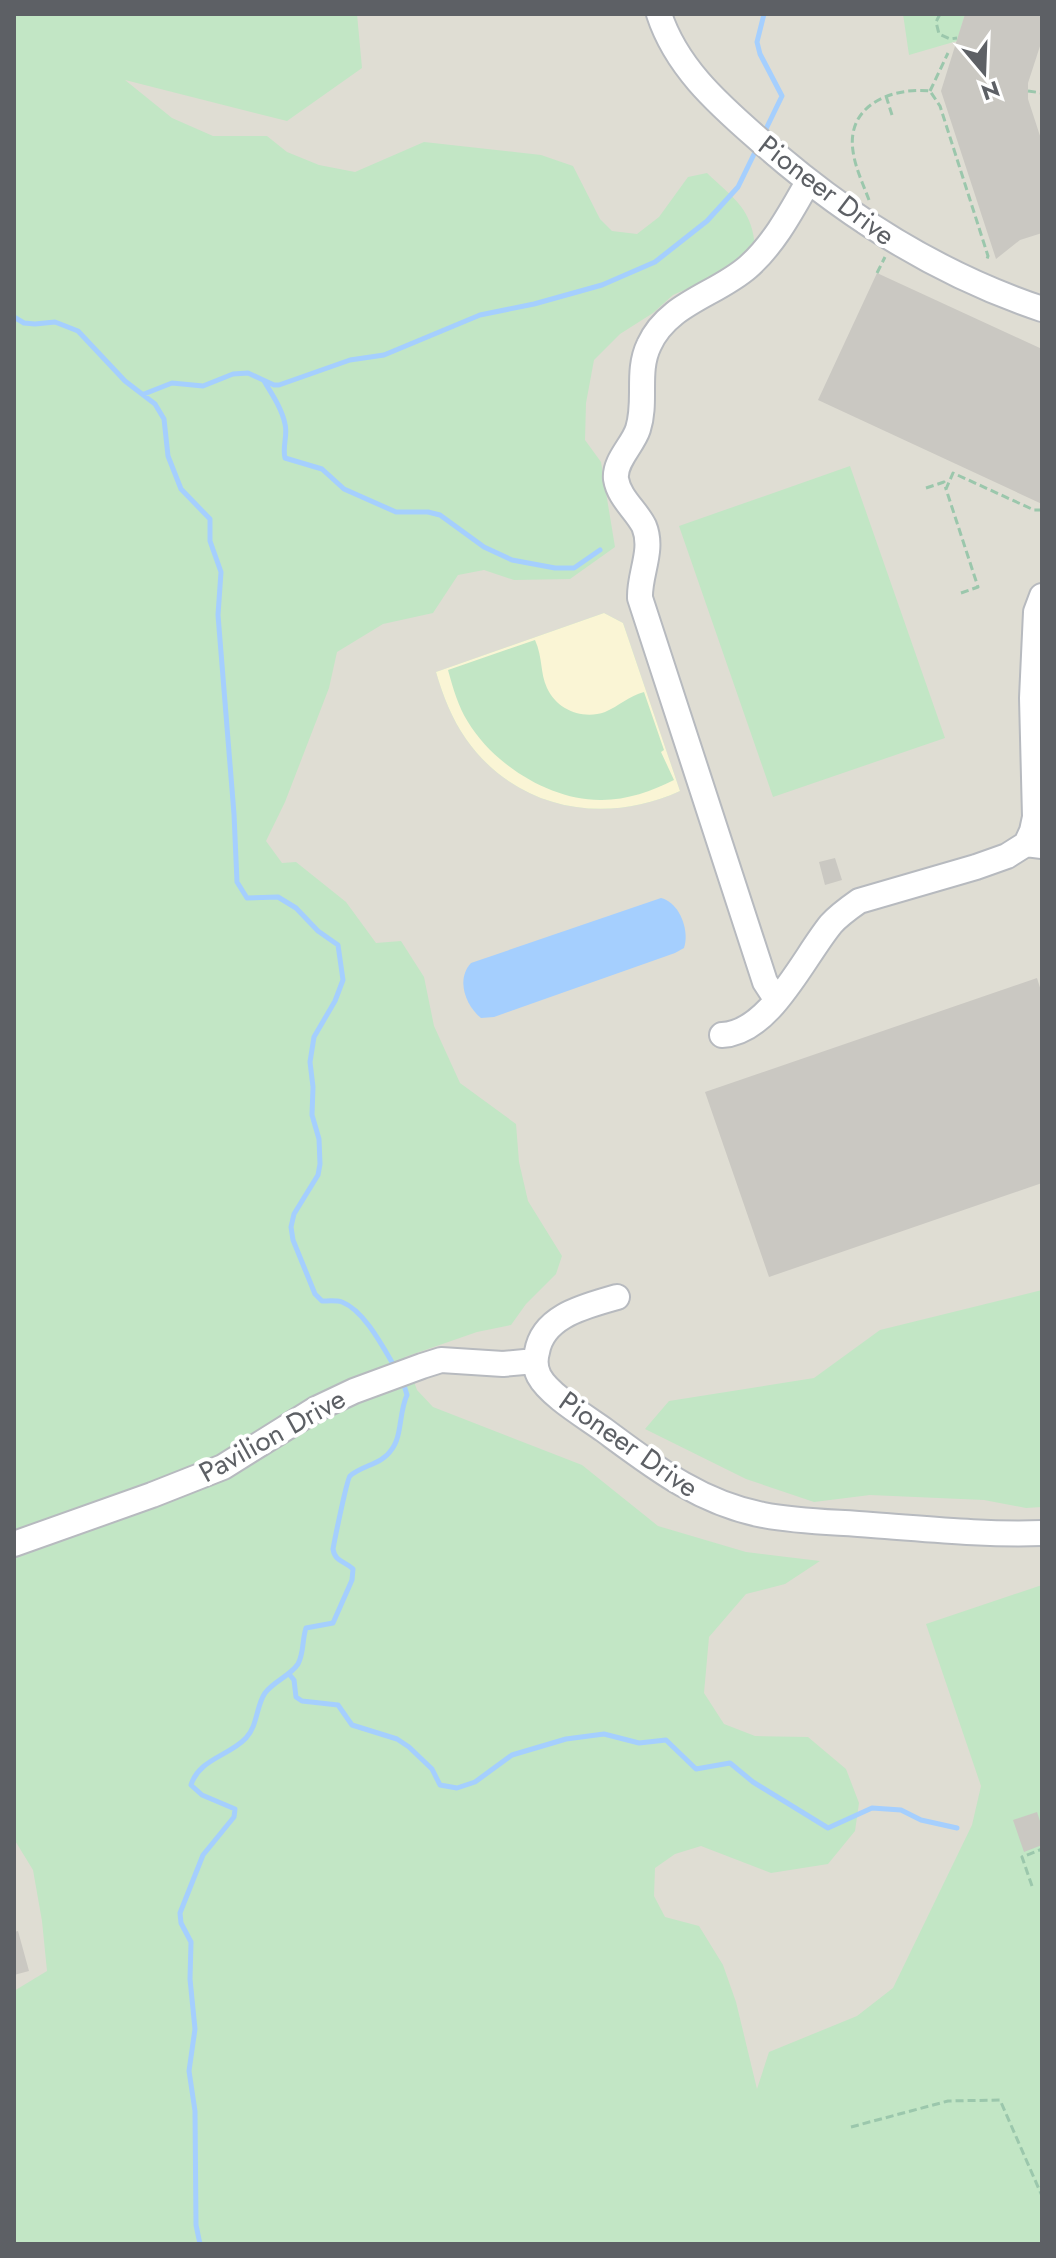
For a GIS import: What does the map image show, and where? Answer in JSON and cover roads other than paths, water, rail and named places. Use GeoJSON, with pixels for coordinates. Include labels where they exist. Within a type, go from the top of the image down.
{"type":"FeatureCollection","features":[{"type":"Feature","properties":{"kind":"street","name":"Pioneer Drive"},"geometry":{"type":"LineString","coordinates":[[659,14],[677,54],[702,86],[808,182],[872,228],[929,261],[975,284],[1042,309]]}},
{"type":"Feature","properties":{"kind":"street"},"geometry":{"type":"LineString","coordinates":[[776,999],[765,982],[645,615],[640,582],[647,539],[643,526],[620,490],[616,472],[638,430],[643,358],[650,342],[673,315],[749,266],[776,235],[808,182]]}},
{"type":"Feature","properties":{"kind":"street"},"geometry":{"type":"LineString","coordinates":[[722,1035],[751,1027],[792,981],[830,925],[859,901],[976,867],[1034,845],[1032,698],[1036,612],[1042,596]]}},
{"type":"Feature","properties":{"kind":"street"},"geometry":{"type":"LineString","coordinates":[[535,1361],[542,1335],[552,1324],[579,1309],[617,1297]]}},
{"type":"Feature","properties":{"kind":"street","name":"Pavilion Drive"},"geometry":{"type":"LineString","coordinates":[[14,1544],[223,1467],[316,1409],[416,1368],[441,1360],[503,1364],[535,1361]]}},
{"type":"Feature","properties":{"kind":"street","name":"Pioneer Drive"},"geometry":{"type":"LineString","coordinates":[[535,1361],[539,1376],[551,1390],[648,1464],[704,1497],[734,1508],[793,1519],[965,1532],[1042,1533]]}},
{"type":"Feature","properties":{"kind":"water"},"geometry":{"type":"Polygon","coordinates":[[[661,898],[673,905],[684,925],[684,948],[675,953],[494,1017],[481,1018],[467,999],[463,984],[466,969],[471,963],[661,898]]]}},
{"type":"Feature","properties":{"kind":"waterway"},"geometry":{"type":"LineString","coordinates":[[764,14],[757,42],[782,96],[764,133]]}},
{"type":"Feature","properties":{"kind":"waterway"},"geometry":{"type":"LineString","coordinates":[[144,394],[172,383],[203,386],[233,374],[248,373],[279,385],[350,360],[384,355],[480,315],[602,285],[655,262],[707,221],[738,187],[758,146]]}},
{"type":"Feature","properties":{"kind":"waterway"},"geometry":{"type":"LineString","coordinates":[[14,317],[24,323],[55,322],[78,331],[125,381],[155,404],[164,419],[168,456],[181,489],[210,519],[210,541],[221,572],[218,615],[237,882],[247,898],[278,897],[296,908],[318,931],[338,945],[343,980],[314,1037],[310,1062],[312,1115],[319,1139],[320,1164],[318,1175],[294,1214],[291,1227],[293,1240],[315,1294],[322,1301],[342,1302],[358,1313],[396,1369]]}},
{"type":"Feature","properties":{"kind":"waterway"},"geometry":{"type":"LineString","coordinates":[[264,381],[284,418],[285,458],[322,469],[344,489],[396,512],[440,515],[484,547],[512,560],[555,568],[574,568],[600,550]]}},
{"type":"Feature","properties":{"kind":"waterway"},"geometry":{"type":"LineString","coordinates":[[200,2244],[196,2225],[195,2111],[189,2071],[195,2029],[190,1979],[191,1942],[181,1923],[180,1913],[203,1855],[234,1817],[235,1809],[202,1795],[191,1785],[207,1763],[239,1744],[250,1733],[265,1693],[298,1664],[306,1628],[333,1623],[352,1580],[353,1569],[338,1559],[333,1549],[348,1480],[355,1472],[383,1458],[395,1444],[407,1395],[403,1382]]}},
{"type":"Feature","properties":{"kind":"waterway"},"geometry":{"type":"LineString","coordinates":[[289,1674],[294,1680],[296,1697],[302,1701],[338,1705],[352,1725],[397,1739],[432,1769],[440,1785],[457,1788],[475,1782],[512,1755],[566,1739],[604,1734],[639,1743],[666,1740],[696,1769],[730,1763],[753,1782],[828,1828],[872,1808],[901,1810],[921,1820],[957,1828]]}}]}
